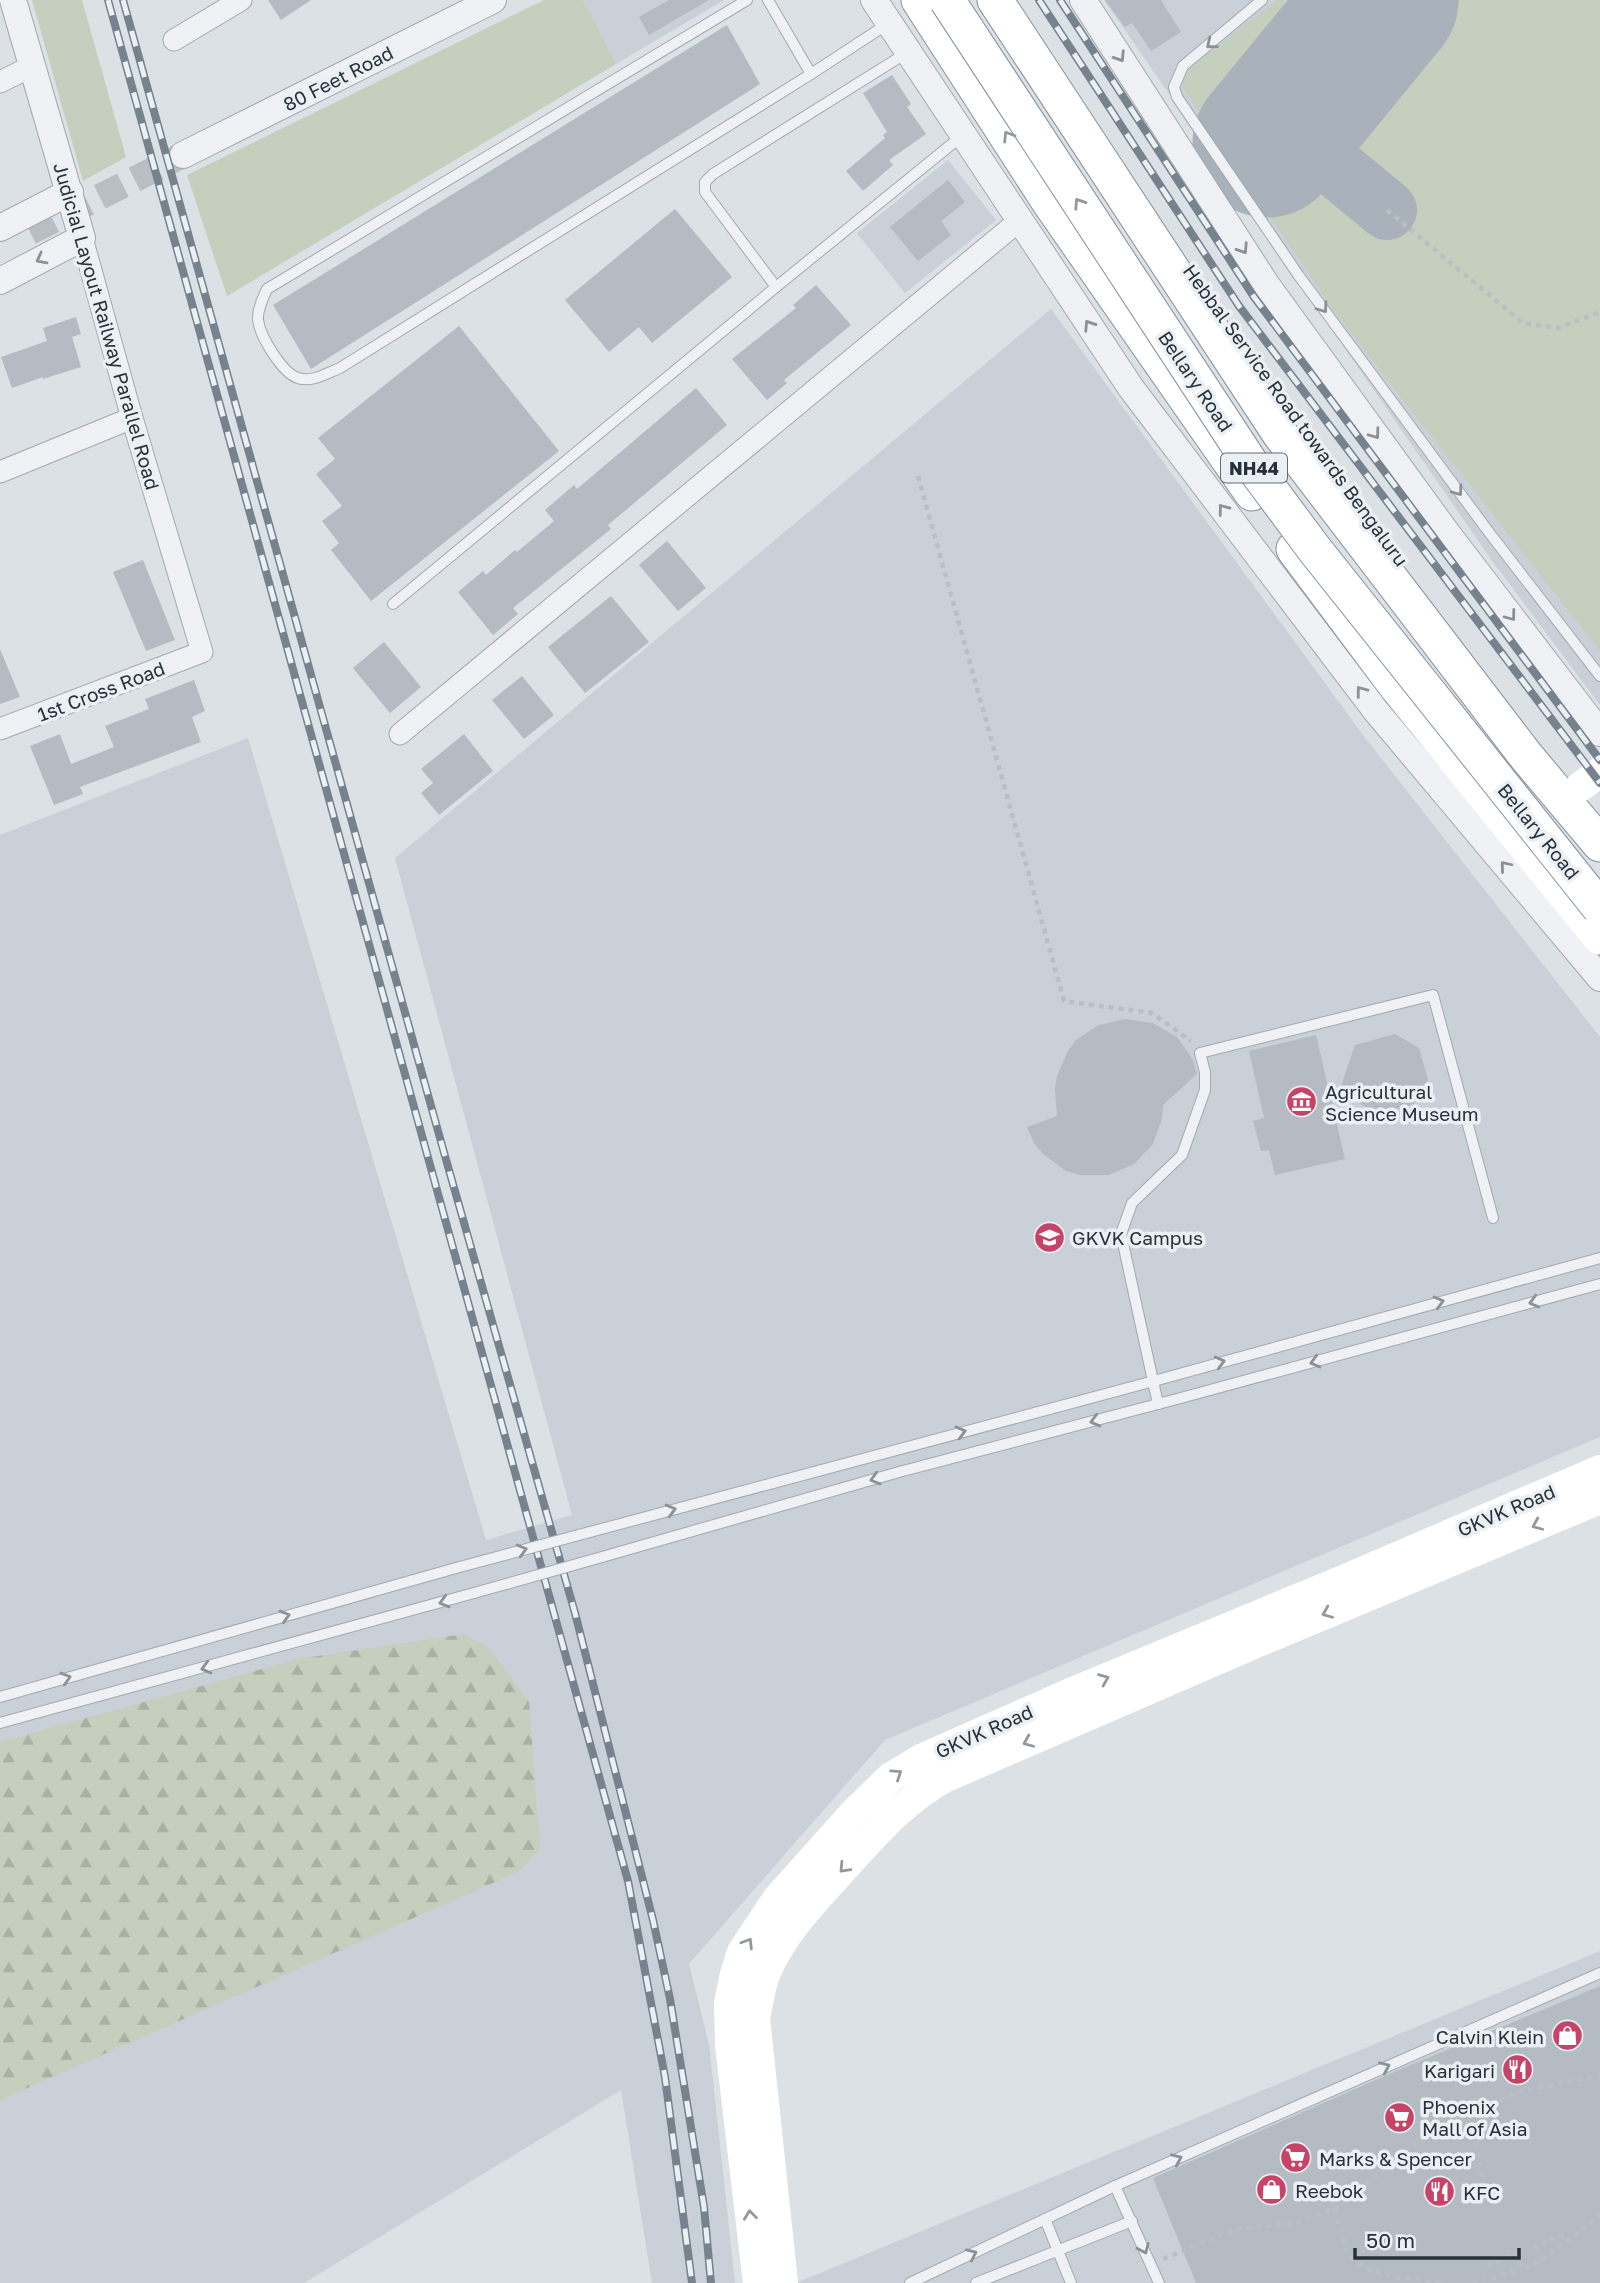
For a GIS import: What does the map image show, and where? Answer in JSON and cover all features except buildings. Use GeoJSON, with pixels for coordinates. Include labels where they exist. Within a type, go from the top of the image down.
{"type":"FeatureCollection","features":[{"type":"Feature","properties":{"kind":"highway"},"geometry":{"type":"LineString","coordinates":[[919,0],[1051,203],[1230,463],[1397,687],[1573,909],[1591,947]]}},
{"type":"Feature","properties":{"kind":"highway","name":"Bellary Road"},"geometry":{"type":"LineString","coordinates":[[947,0],[1251,464],[1573,909]]}},
{"type":"Feature","properties":{"kind":"highway","name":"Bellary Road"},"geometry":{"type":"LineString","coordinates":[[995,0],[1280,434],[1526,756],[1600,844]]}},
{"type":"Feature","properties":{"kind":"highway","name":"Hebbal Service Road towards Bengaluru"},"geometry":{"type":"LineString","coordinates":[[1017,0],[1187,264],[1282,399],[1413,577],[1593,790]]}},
{"type":"Feature","properties":{"kind":"main road"},"geometry":{"type":"LineString","coordinates":[[1573,909],[1600,879]]}},
{"type":"Feature","properties":{"kind":"main road","name":"GKVK Road"},"geometry":{"type":"LineString","coordinates":[[783,2283],[755,2018],[742,1952],[777,1899],[854,1813],[891,1777],[921,1759],[1075,1690],[1343,1580],[1600,1470]]}},
{"type":"Feature","properties":{"kind":"main road","name":"GKVK Road"},"geometry":{"type":"LineString","coordinates":[[758,2283],[730,2045],[729,2003],[749,1979],[767,1970],[799,1917],[894,1815],[922,1790],[944,1778],[1256,1643],[1600,1499]]}},
{"type":"Feature","properties":{"kind":"street","name":"Judicial Layout Railway Parallel Road"},"geometry":{"type":"LineString","coordinates":[[13,0],[202,652]]}},
{"type":"Feature","properties":{"kind":"street"},"geometry":{"type":"LineString","coordinates":[[174,40],[241,0]]}},
{"type":"Feature","properties":{"kind":"street","name":"80 Feet Road"},"geometry":{"type":"LineString","coordinates":[[183,155],[493,0]]}},
{"type":"Feature","properties":{"kind":"street"},"geometry":{"type":"LineString","coordinates":[[874,0],[1139,398],[1376,711],[1573,909]]}},
{"type":"Feature","properties":{"kind":"street"},"geometry":{"type":"LineString","coordinates":[[1083,0],[1266,284],[1447,533],[1600,733]]}},
{"type":"Feature","properties":{"kind":"street"},"geometry":{"type":"LineString","coordinates":[[0,82],[32,66]]}},
{"type":"Feature","properties":{"kind":"street"},"geometry":{"type":"LineString","coordinates":[[0,228],[70,192]]}},
{"type":"Feature","properties":{"kind":"street"},"geometry":{"type":"LineString","coordinates":[[400,734],[1020,220]]}},
{"type":"Feature","properties":{"kind":"street"},"geometry":{"type":"LineString","coordinates":[[0,247],[30,232]]}},
{"type":"Feature","properties":{"kind":"street"},"geometry":{"type":"LineString","coordinates":[[0,281],[82,238]]}},
{"type":"Feature","properties":{"kind":"street"},"geometry":{"type":"LineString","coordinates":[[0,472],[132,418]]}},
{"type":"Feature","properties":{"kind":"street","name":"1st Cross Road"},"geometry":{"type":"LineString","coordinates":[[0,729],[202,652]]}},
{"type":"Feature","properties":{"kind":"street"},"geometry":{"type":"LineString","coordinates":[[1591,947],[1600,978]]}},
{"type":"Feature","properties":{"kind":"lane"},"geometry":{"type":"LineString","coordinates":[[747,0],[267,289],[260,304],[258,320],[268,344],[285,370],[298,379],[315,379],[340,368],[889,23]]}},
{"type":"Feature","properties":{"kind":"lane"},"geometry":{"type":"LineString","coordinates":[[768,0],[811,74]]}},
{"type":"Feature","properties":{"kind":"lane"},"geometry":{"type":"LineString","coordinates":[[1262,0],[1183,66],[1174,87],[1177,97],[1307,287],[1491,536],[1600,676]]}},
{"type":"Feature","properties":{"kind":"lane"},"geometry":{"type":"LineString","coordinates":[[776,287],[705,192],[705,182],[713,174],[908,52]]}},
{"type":"Feature","properties":{"kind":"lane"},"geometry":{"type":"LineString","coordinates":[[393,604],[963,135]]}},
{"type":"Feature","properties":{"kind":"lane"},"geometry":{"type":"LineString","coordinates":[[1158,1404],[1121,1234],[1132,1203],[1182,1154],[1205,1090],[1205,1072],[1200,1053],[1433,995],[1493,1218]]}},
{"type":"Feature","properties":{"kind":"lane"},"geometry":{"type":"LineString","coordinates":[[0,1696],[456,1568],[1600,1258]]}},
{"type":"Feature","properties":{"kind":"lane"},"geometry":{"type":"LineString","coordinates":[[0,1723],[474,1593],[899,1472],[1600,1284]]}},
{"type":"Feature","properties":{"kind":"lane"},"geometry":{"type":"LineString","coordinates":[[910,2283],[1115,2186],[1600,1973]]}},
{"type":"Feature","properties":{"kind":"lane"},"geometry":{"type":"LineString","coordinates":[[1115,2186],[1159,2283]]}},
{"type":"Feature","properties":{"kind":"lane"},"geometry":{"type":"LineString","coordinates":[[1045,2219],[1071,2283]]}},
{"type":"Feature","properties":{"kind":"lane"},"geometry":{"type":"LineString","coordinates":[[976,2283],[1132,2221]]}},
{"type":"Feature","properties":{"kind":"path"},"geometry":{"type":"LineString","coordinates":[[1387,210],[1523,323],[1559,328],[1600,312]]}},
{"type":"Feature","properties":{"kind":"path"},"geometry":{"type":"LineString","coordinates":[[918,476],[1064,1001],[1152,1013],[1190,1039],[1200,1053]]}},
{"type":"Feature","properties":{"kind":"path"},"geometry":{"type":"LineString","coordinates":[[1151,2264],[1235,2229],[1296,2223],[1334,2209],[1425,2137],[1471,2112],[1522,2091],[1600,2075]]}},
{"type":"Feature","properties":{"kind":"path"},"geometry":{"type":"LineString","coordinates":[[1471,2112],[1485,2198]]}},
{"type":"Feature","properties":{"kind":"path"},"geometry":{"type":"LineString","coordinates":[[1334,2209],[1351,2256],[1371,2269],[1411,2279],[1444,2283]]}},
{"type":"Feature","properties":{"kind":"path"},"geometry":{"type":"LineString","coordinates":[[1472,2283],[1542,2260],[1600,2215]]}},
{"type":"Feature","properties":{"kind":"path"},"geometry":{"type":"LineString","coordinates":[[1542,2260],[1536,2246],[1564,2235]]}},
{"type":"Feature","properties":{"kind":"path"},"geometry":{"type":"LineString","coordinates":[[1351,2256],[1379,2245]]}},
{"type":"Feature","properties":{"kind":"path"},"geometry":{"type":"LineString","coordinates":[[1488,2264],[1516,2254],[1521,2269]]}},
{"type":"Feature","properties":{"kind":"shaded area"},"geometry":{"type":"Polygon","coordinates":[[[583,0],[724,0],[616,64],[583,0]]]}},
{"type":"Feature","properties":{"kind":"shaded area"},"geometry":{"type":"Polygon","coordinates":[[[1104,0],[1600,0],[1600,705],[1490,558],[1104,0]]]}},
{"type":"Feature","properties":{"kind":"shaded area"},"geometry":{"type":"Polygon","coordinates":[[[948,160],[996,220],[905,293],[857,233],[948,160]]]}},
{"type":"Feature","properties":{"kind":"shaded area","name":"GKVK Campus"},"geometry":{"type":"Polygon","coordinates":[[[1051,309],[1363,735],[1600,1037],[1600,1437],[885,1740],[689,1964],[709,2044],[735,2283],[652,2283],[621,2090],[304,2283],[0,2283],[0,835],[248,738],[486,1540],[572,1515],[395,858],[1051,309]]]}},
{"type":"Feature","properties":{"kind":"shaded area","name":"Phoenix Mall of Asia"},"geometry":{"type":"Polygon","coordinates":[[[1600,1951],[1600,2283],[796,2283],[1600,1951]]]}},
{"type":"Feature","properties":{"kind":"green space"},"geometry":{"type":"Polygon","coordinates":[[[32,0],[82,0],[126,157],[83,181],[32,0]]]}},
{"type":"Feature","properties":{"kind":"green space"},"geometry":{"type":"Polygon","coordinates":[[[544,0],[583,0],[616,64],[227,296],[187,175],[544,0]]]}},
{"type":"Feature","properties":{"kind":"green space"},"geometry":{"type":"Polygon","coordinates":[[[1277,0],[1283,0],[1285,6],[1281,56],[1260,97],[1240,126],[1375,232],[1406,190],[1328,128],[1331,120],[1429,0],[1600,0],[1600,651],[1336,314],[1183,88],[1183,79],[1191,67],[1277,0]]]}},
{"type":"Feature","properties":{"kind":"green space"},"geometry":{"type":"Polygon","coordinates":[[[464,1634],[489,1648],[529,1702],[540,1848],[520,1871],[0,2100],[0,1742],[298,1659],[464,1634]]]}},
{"type":"Feature","properties":{"kind":"taxiway"},"geometry":{"type":"LineString","coordinates":[[1307,94],[1295,118],[1301,136],[1387,210]]}},
{"type":"Feature","properties":{"kind":"runway"},"geometry":{"type":"LineString","coordinates":[[1267,143],[1384,0]]}},
{"type":"Feature","properties":{"kind":"tunnel"},"geometry":{"type":"LineString","coordinates":[[30,232],[183,155]]}},
{"type":"Feature","properties":{"kind":"railway"},"geometry":{"type":"LineString","coordinates":[[108,0],[628,1881],[665,2077],[692,2283]]}},
{"type":"Feature","properties":{"kind":"railway"},"geometry":{"type":"LineString","coordinates":[[123,0],[575,1613],[653,1920],[670,1999],[704,2207],[711,2283]]}},
{"type":"Feature","properties":{"kind":"railway"},"geometry":{"type":"LineString","coordinates":[[1039,0],[1239,306],[1600,783]]}},
{"type":"Feature","properties":{"kind":"railway"},"geometry":{"type":"LineString","coordinates":[[1060,0],[1254,297],[1600,760]]}},
{"type":"Feature","properties":{"kind":"place","name":"Agricultural Science Museum"},"geometry":{"type":"Point","coordinates":[1302,1102]}},
{"type":"Feature","properties":{"kind":"place","name":"GKVK Campus"},"geometry":{"type":"Point","coordinates":[1049,1237]}},
{"type":"Feature","properties":{"kind":"place","name":"Calvin Klein"},"geometry":{"type":"Point","coordinates":[1567,2036]}},
{"type":"Feature","properties":{"kind":"place","name":"Karigari"},"geometry":{"type":"Point","coordinates":[1518,2070]}},
{"type":"Feature","properties":{"kind":"place","name":"Phoenix Mall of Asia"},"geometry":{"type":"Point","coordinates":[1399,2117]}},
{"type":"Feature","properties":{"kind":"place","name":"Marks & Spencer"},"geometry":{"type":"Point","coordinates":[1296,2158]}},
{"type":"Feature","properties":{"kind":"place","name":"Reebok"},"geometry":{"type":"Point","coordinates":[1272,2190]}},
{"type":"Feature","properties":{"kind":"place","name":"KFC"},"geometry":{"type":"Point","coordinates":[1440,2192]}}]}
